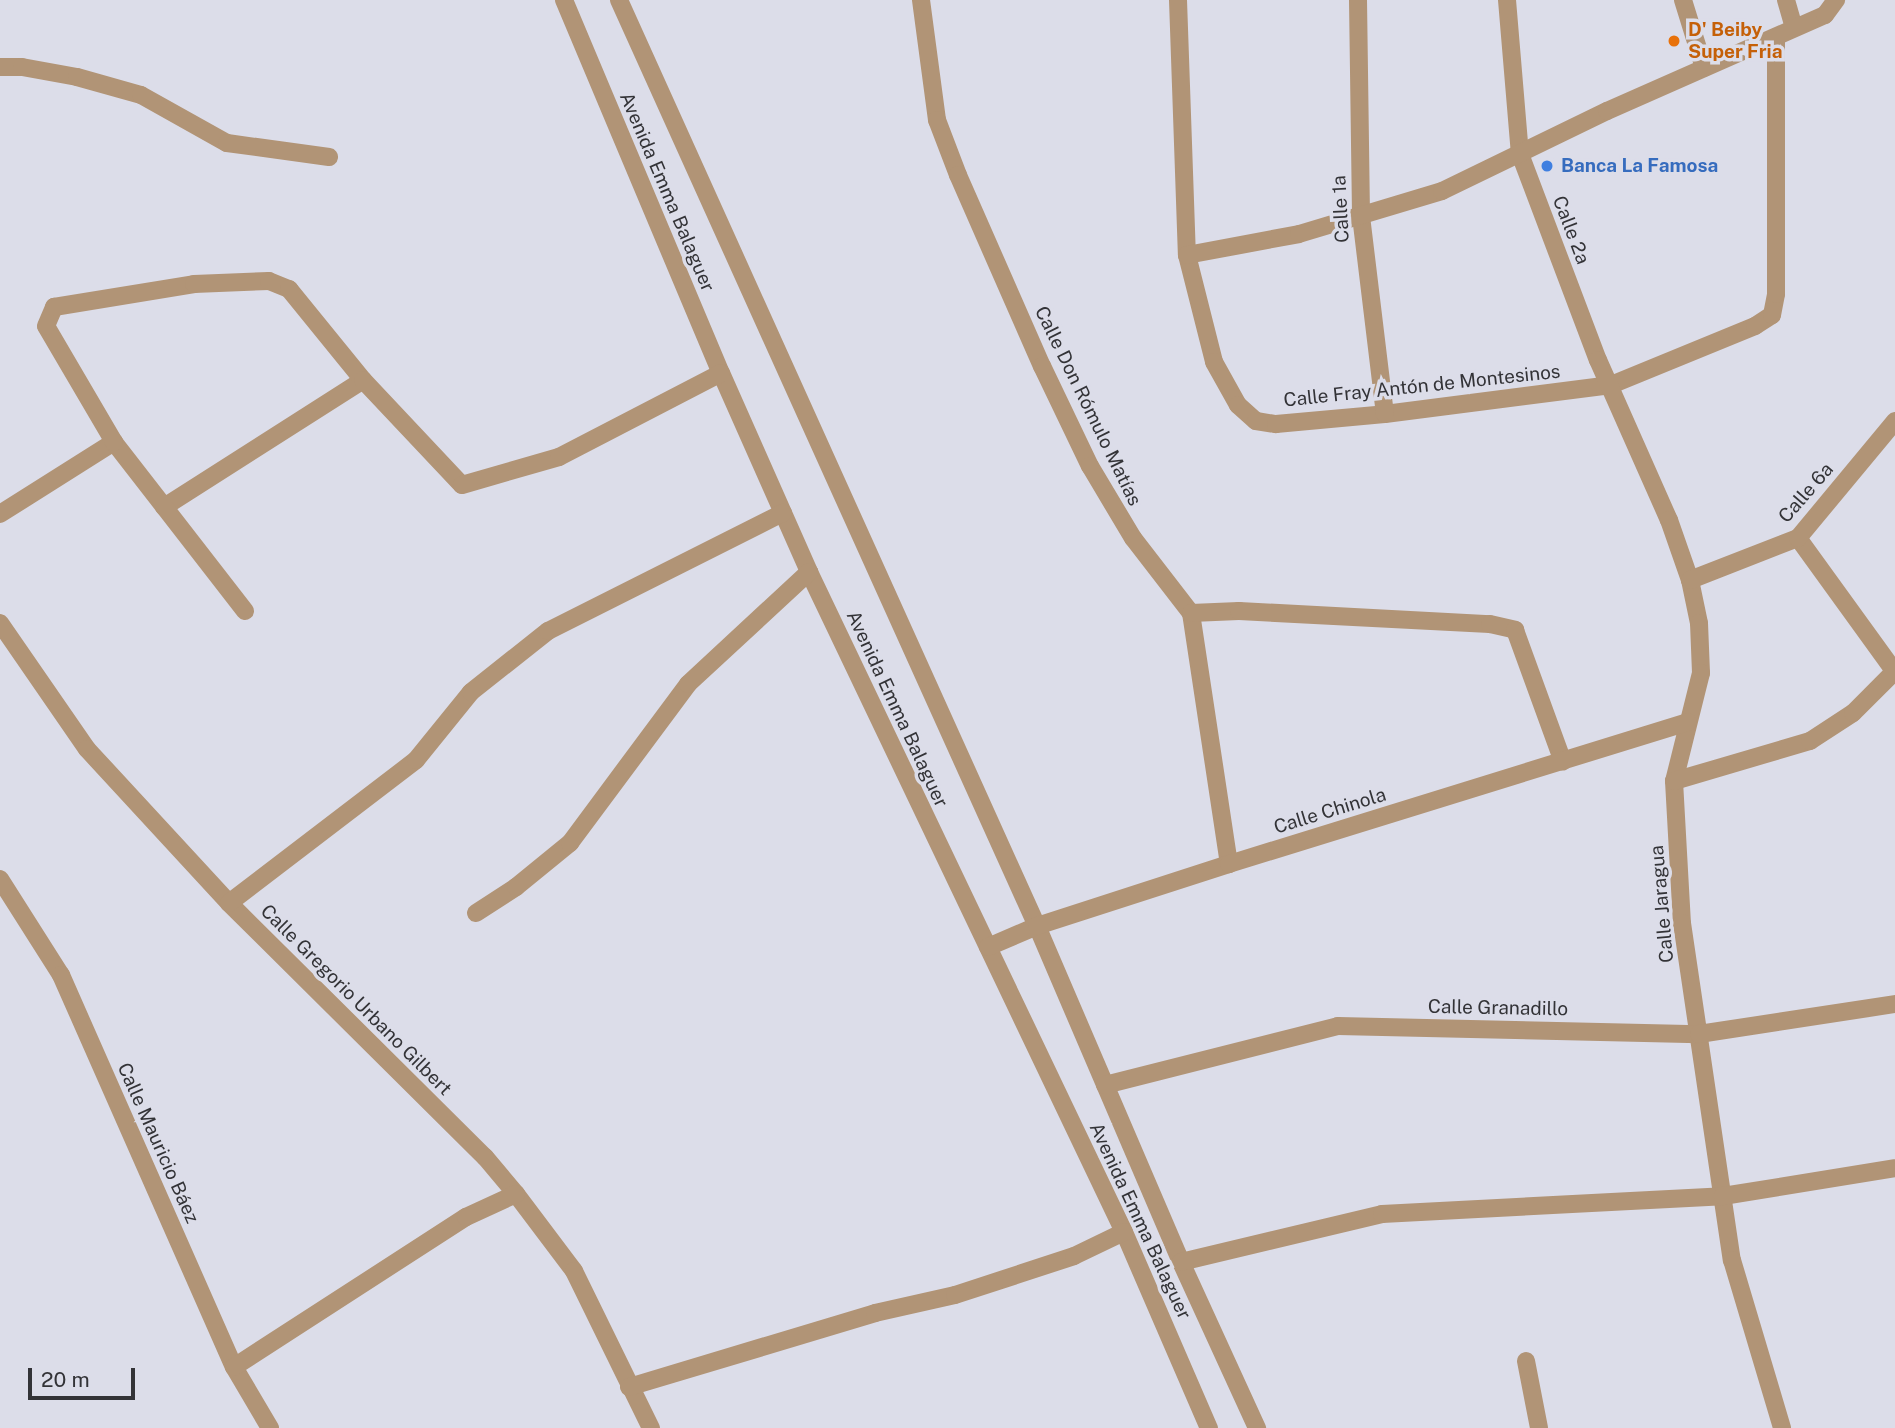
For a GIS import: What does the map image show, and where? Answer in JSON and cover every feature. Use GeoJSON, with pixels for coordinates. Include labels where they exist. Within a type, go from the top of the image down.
{"type":"FeatureCollection","features":[{"type":"Feature","properties":{"kind":"street","name":"Avenida Emma Balaguer"},"geometry":{"type":"LineString","coordinates":[[564,0],[721,373],[809,572],[1124,1233],[1209,1428]]}},
{"type":"Feature","properties":{"kind":"street","name":"Avenida Emma Balaguer"},"geometry":{"type":"LineString","coordinates":[[619,0],[1037,926],[1181,1262],[1256,1428]]}},
{"type":"Feature","properties":{"kind":"street","name":"Calle Don Rómulo Matías"},"geometry":{"type":"LineString","coordinates":[[920,0],[937,120],[958,175],[1042,366],[1101,485],[1133,538],[1191,613],[1229,864]]}},
{"type":"Feature","properties":{"kind":"street","name":"Calle Fray Antón de Montesinos"},"geometry":{"type":"LineString","coordinates":[[1178,0],[1187,255],[1214,362],[1238,405],[1256,421],[1276,424],[1385,414],[1611,385],[1755,326],[1772,315],[1776,294],[1776,37]]}},
{"type":"Feature","properties":{"kind":"street","name":"Calle 1a"},"geometry":{"type":"LineString","coordinates":[[1358,0],[1360,216],[1385,414]]}},
{"type":"Feature","properties":{"kind":"street","name":"Calle 2a"},"geometry":{"type":"LineString","coordinates":[[1507,0],[1520,153],[1611,385]]}},
{"type":"Feature","properties":{"kind":"street"},"geometry":{"type":"LineString","coordinates":[[1683,0],[1704,68]]}},
{"type":"Feature","properties":{"kind":"street"},"geometry":{"type":"LineString","coordinates":[[1786,0],[1794,28]]}},
{"type":"Feature","properties":{"kind":"street"},"geometry":{"type":"LineString","coordinates":[[1187,255],[1299,234],[1441,191],[1704,68],[1825,15],[1836,0]]}},
{"type":"Feature","properties":{"kind":"street"},"geometry":{"type":"LineString","coordinates":[[0,67],[22,67],[77,77],[141,95],[227,143],[328,157]]}},
{"type":"Feature","properties":{"kind":"street"},"geometry":{"type":"LineString","coordinates":[[245,611],[114,442],[47,326],[54,307],[194,284],[269,281],[289,289],[363,380],[462,485],[559,457],[721,373]]}},
{"type":"Feature","properties":{"kind":"street"},"geometry":{"type":"LineString","coordinates":[[164,507],[363,380]]}},
{"type":"Feature","properties":{"kind":"street","name":"Calle Jaragua"},"geometry":{"type":"LineString","coordinates":[[1611,385],[1669,520],[1690,580],[1699,623],[1701,673],[1674,781],[1682,923],[1732,1260],[1782,1428]]}},
{"type":"Feature","properties":{"kind":"street","name":"Calle 6a"},"geometry":{"type":"LineString","coordinates":[[1690,580],[1798,538],[1895,421]]}},
{"type":"Feature","properties":{"kind":"street"},"geometry":{"type":"LineString","coordinates":[[0,514],[114,442]]}},
{"type":"Feature","properties":{"kind":"street"},"geometry":{"type":"LineString","coordinates":[[229,903],[416,760],[471,692],[548,631],[783,513]]}},
{"type":"Feature","properties":{"kind":"street"},"geometry":{"type":"LineString","coordinates":[[1674,781],[1810,741],[1853,713],[1895,672],[1798,538]]}},
{"type":"Feature","properties":{"kind":"street"},"geometry":{"type":"LineString","coordinates":[[476,913],[516,887],[570,843],[688,684],[809,572]]}},
{"type":"Feature","properties":{"kind":"street"},"geometry":{"type":"LineString","coordinates":[[1191,613],[1239,611],[1434,621],[1490,624],[1515,630],[1563,762]]}},
{"type":"Feature","properties":{"kind":"street","name":"Calle Gregorio Urbano Gilbert"},"geometry":{"type":"LineString","coordinates":[[0,623],[87,749],[229,903],[485,1157],[516,1194],[574,1271],[651,1428]]}},
{"type":"Feature","properties":{"kind":"street","name":"Calle Chinola"},"geometry":{"type":"LineString","coordinates":[[988,947],[1037,926],[1229,864],[1687,722]]}},
{"type":"Feature","properties":{"kind":"street","name":"Calle Mauricio Báez"},"geometry":{"type":"LineString","coordinates":[[0,879],[61,975],[234,1367],[270,1428]]}},
{"type":"Feature","properties":{"kind":"street","name":"Calle Granadillo"},"geometry":{"type":"LineString","coordinates":[[1105,1085],[1338,1026],[1699,1034],[1895,1004]]}},
{"type":"Feature","properties":{"kind":"street"},"geometry":{"type":"LineString","coordinates":[[1181,1262],[1382,1214],[1723,1196],[1895,1168]]}},
{"type":"Feature","properties":{"kind":"street"},"geometry":{"type":"LineString","coordinates":[[234,1367],[466,1217],[516,1194]]}},
{"type":"Feature","properties":{"kind":"street"},"geometry":{"type":"LineString","coordinates":[[629,1387],[874,1313],[955,1295],[1074,1256],[1124,1233]]}},
{"type":"Feature","properties":{"kind":"street"},"geometry":{"type":"LineString","coordinates":[[1526,1361],[1539,1428]]}},
{"type":"Feature","properties":{"kind":"place","name":"D' Beiby Super Fria"},"geometry":{"type":"Point","coordinates":[1674,41]}},
{"type":"Feature","properties":{"kind":"place","name":"Banca La Famosa"},"geometry":{"type":"Point","coordinates":[1547,166]}}]}
